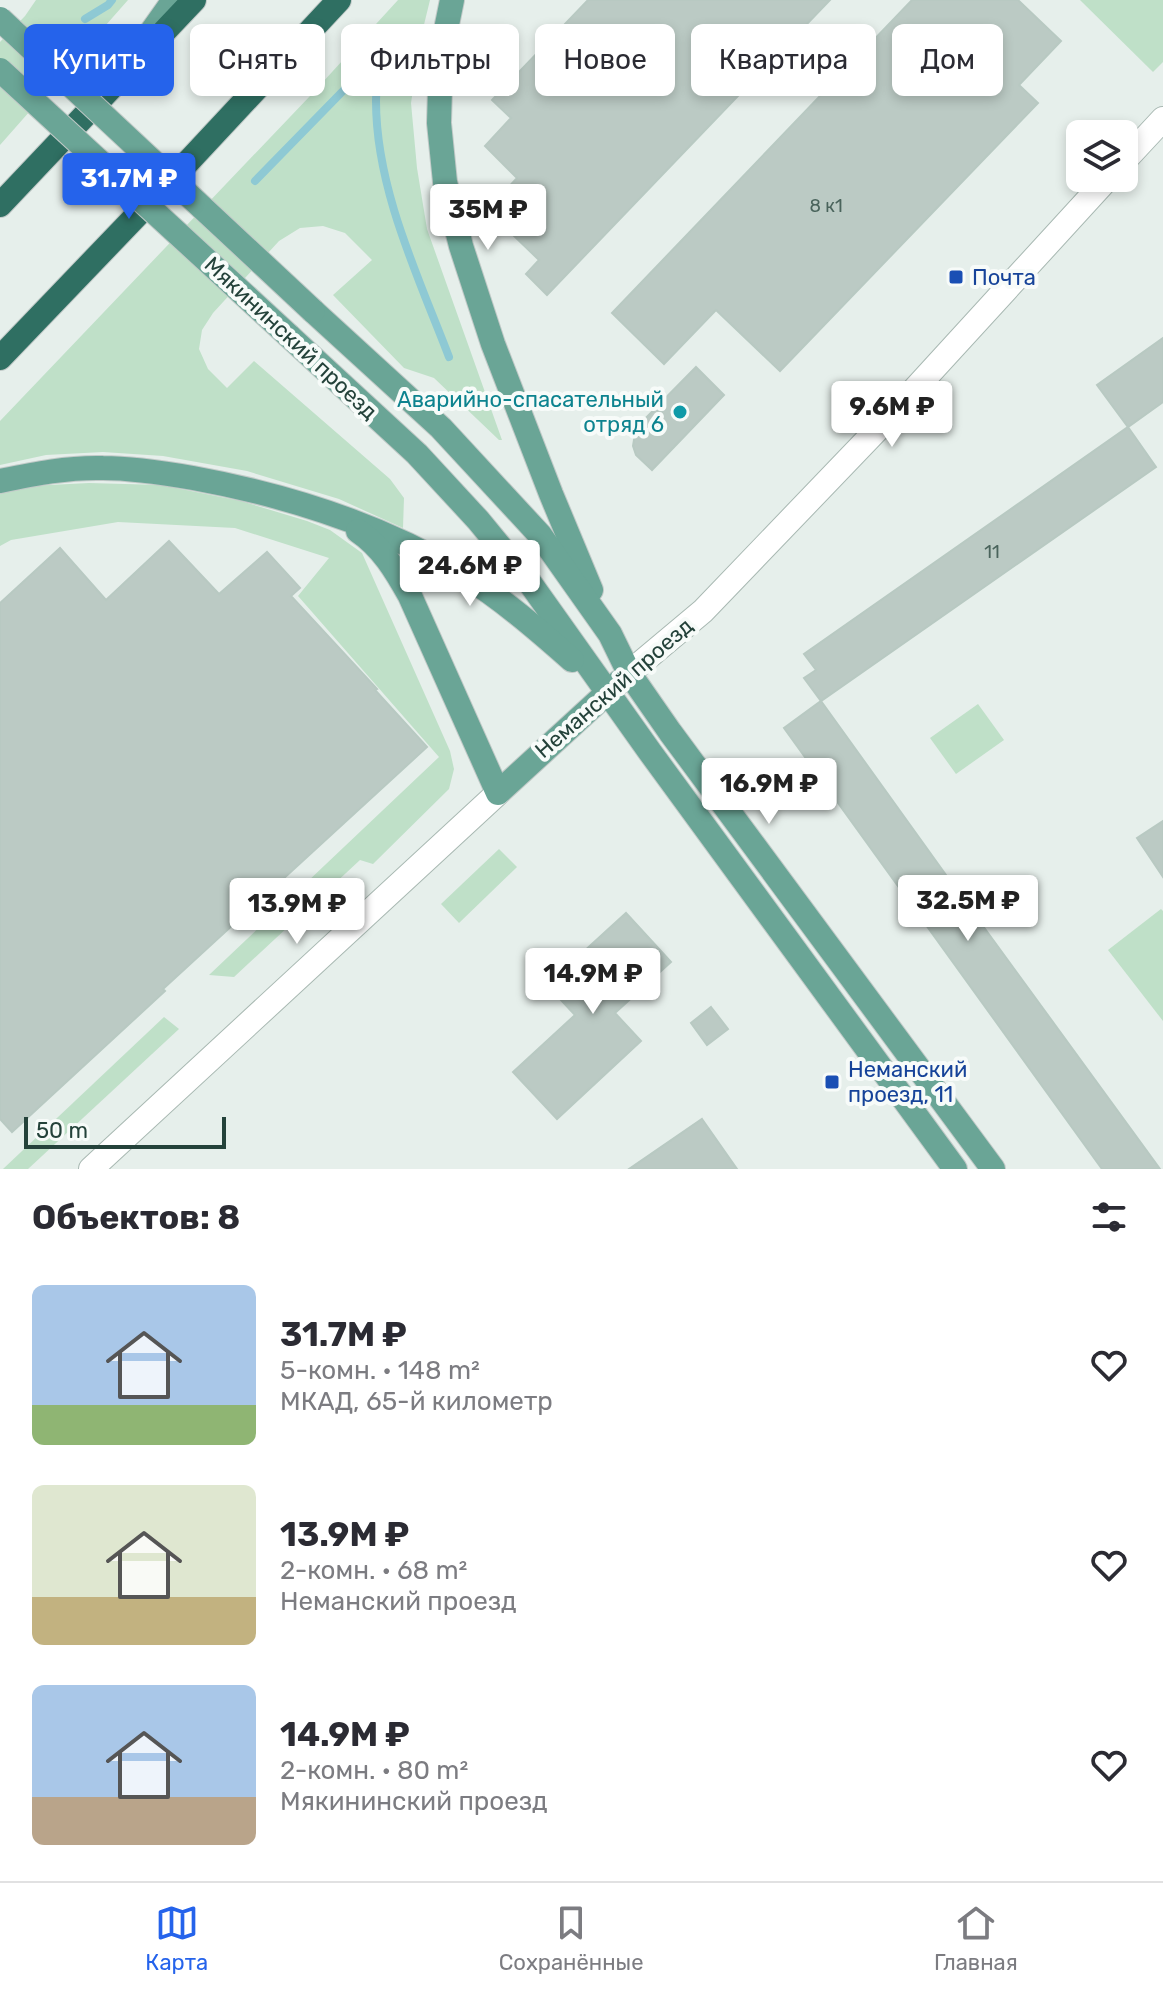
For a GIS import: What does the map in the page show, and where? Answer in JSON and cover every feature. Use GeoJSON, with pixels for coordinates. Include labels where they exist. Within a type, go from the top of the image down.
{"type":"FeatureCollection","features":[{"type":"Feature","properties":{"kind":"highway"},"geometry":{"type":"LineString","coordinates":[[172,24],[194,0]]}},
{"type":"Feature","properties":{"kind":"highway"},"geometry":{"type":"LineString","coordinates":[[0,358],[339,0]]}},
{"type":"Feature","properties":{"kind":"highway"},"geometry":{"type":"LineString","coordinates":[[0,205],[104,96]]}},
{"type":"Feature","properties":{"kind":"main road"},"geometry":{"type":"LineString","coordinates":[[157,24],[174,0]]}},
{"type":"Feature","properties":{"kind":"main road"},"geometry":{"type":"LineString","coordinates":[[452,0],[441,54],[439,123],[445,182],[461,246],[493,344],[610,634]]}},
{"type":"Feature","properties":{"kind":"main road","name":"Мякининский проезд"},"geometry":{"type":"LineString","coordinates":[[0,19],[441,428],[540,535],[610,634],[629,673],[670,732],[993,1169]]}},
{"type":"Feature","properties":{"kind":"main road","name":"Мякининский проезд"},"geometry":{"type":"LineString","coordinates":[[0,70],[417,454],[478,520],[530,583],[955,1169]]}},
{"type":"Feature","properties":{"kind":"main road"},"geometry":{"type":"LineString","coordinates":[[0,481],[47,472],[102,468],[160,472],[243,487],[337,516],[420,550],[463,574],[521,616],[607,692]]}},
{"type":"Feature","properties":{"kind":"main road"},"geometry":{"type":"LineString","coordinates":[[478,520],[516,545],[527,545],[540,535],[550,519],[551,494]]}},
{"type":"Feature","properties":{"kind":"main road"},"geometry":{"type":"LineString","coordinates":[[337,516],[371,540],[396,571],[498,793]]}},
{"type":"Feature","properties":{"kind":"main road","name":"Неманский проезд"},"geometry":{"type":"LineString","coordinates":[[498,793],[629,673]]}},
{"type":"Feature","properties":{"kind":"street"},"geometry":{"type":"LineString","coordinates":[[1138,146],[1163,119]]}},
{"type":"Feature","properties":{"kind":"street","name":"Неманский проезд"},"geometry":{"type":"LineString","coordinates":[[629,673],[703,611],[893,413],[1095,192]]}},
{"type":"Feature","properties":{"kind":"street","name":"Неманский проезд"},"geometry":{"type":"LineString","coordinates":[[91,1169],[498,793]]}},
{"type":"Feature","properties":{"kind":"green space"},"geometry":{"type":"Polygon","coordinates":[[[36,0],[128,0],[107,24],[24,24],[24,96],[43,96],[0,145],[0,42],[36,0]]]}},
{"type":"Feature","properties":{"kind":"green space"},"geometry":{"type":"Polygon","coordinates":[[[398,0],[430,0],[424,24],[376,24],[398,0]]]}},
{"type":"Feature","properties":{"kind":"green space"},"geometry":{"type":"Polygon","coordinates":[[[1080,0],[1163,0],[1163,62],[1153,72],[1080,0]]]}},
{"type":"Feature","properties":{"kind":"green space"},"geometry":{"type":"Polygon","coordinates":[[[341,62],[341,96],[412,96],[417,168],[427,229],[502,440],[434,378],[404,368],[333,295],[372,260],[345,233],[323,226],[300,228],[279,241],[213,313],[202,330],[199,349],[208,369],[227,388],[254,361],[390,479],[404,498],[403,528],[339,499],[247,471],[163,456],[103,452],[46,455],[0,465],[0,421],[310,96],[325,96],[325,80],[341,62]]]}},
{"type":"Feature","properties":{"kind":"green space"},"geometry":{"type":"Polygon","coordinates":[[[89,483],[161,485],[241,501],[330,530],[362,553],[450,751],[454,769],[449,789],[373,864],[360,860],[234,977],[209,975],[439,757],[298,596],[329,558],[235,528],[118,522],[11,540],[0,546],[0,494],[30,486],[89,483]]]}},
{"type":"Feature","properties":{"kind":"green space"},"geometry":{"type":"Polygon","coordinates":[[[978,704],[1004,740],[956,774],[930,738],[978,704]]]}},
{"type":"Feature","properties":{"kind":"green space"},"geometry":{"type":"Polygon","coordinates":[[[499,849],[517,867],[459,923],[441,904],[499,849]]]}},
{"type":"Feature","properties":{"kind":"green space"},"geometry":{"type":"Polygon","coordinates":[[[1161,909],[1163,911],[1163,1021],[1108,950],[1161,909]]]}},
{"type":"Feature","properties":{"kind":"green space"},"geometry":{"type":"Polygon","coordinates":[[[164,1017],[179,1029],[28,1169],[3,1169],[164,1017]]]}},
{"type":"Feature","properties":{"kind":"building"},"geometry":{"type":"Polygon","coordinates":[[[588,0],[830,0],[807,24],[691,24],[691,96],[738,96],[547,295],[526,274],[539,260],[487,210],[517,178],[485,146],[511,118],[492,100],[496,96],[519,96],[519,72],[535,55],[535,96],[675,96],[675,24],[565,24],[588,0]]]}},
{"type":"Feature","properties":{"kind":"building"},"geometry":{"type":"Polygon","coordinates":[[[912,0],[1018,0],[1061,41],[1019,85],[1038,103],[780,371],[716,310],[664,364],[612,313],[820,96],[876,96],[876,38],[912,0]]]}},
{"type":"Feature","properties":{"kind":"building"},"geometry":{"type":"Polygon","coordinates":[[[1163,338],[1163,402],[1128,427],[1097,385],[1163,338]]]}},
{"type":"Feature","properties":{"kind":"building","name":"Аварийно-спасательный отряд 6"},"geometry":{"type":"Polygon","coordinates":[[[696,367],[724,395],[652,470],[636,455],[633,446],[636,428],[696,367]]]}},
{"type":"Feature","properties":{"kind":"building"},"geometry":{"type":"Polygon","coordinates":[[[1128,427],[1156,467],[821,701],[804,678],[816,670],[804,654],[1128,427]]]}},
{"type":"Feature","properties":{"kind":"building"},"geometry":{"type":"Polygon","coordinates":[[[169,541],[219,594],[267,552],[300,588],[291,596],[427,747],[12,1132],[0,1119],[0,603],[60,548],[106,600],[169,541]]]}},
{"type":"Feature","properties":{"kind":"building"},"geometry":{"type":"Polygon","coordinates":[[[821,701],[1160,1169],[1102,1169],[784,728],[821,701]]]}},
{"type":"Feature","properties":{"kind":"building"},"geometry":{"type":"Polygon","coordinates":[[[1163,821],[1163,877],[1137,838],[1163,821]]]}},
{"type":"Feature","properties":{"kind":"building"},"geometry":{"type":"Polygon","coordinates":[[[626,913],[671,962],[615,1013],[641,1041],[557,1119],[513,1072],[575,1015],[547,985],[626,913]]]}},
{"type":"Feature","properties":{"kind":"building"},"geometry":{"type":"Polygon","coordinates":[[[711,1007],[728,1029],[707,1045],[691,1023],[711,1007]]]}},
{"type":"Feature","properties":{"kind":"building"},"geometry":{"type":"Polygon","coordinates":[[[702,1119],[737,1169],[629,1169],[702,1119]]]}},
{"type":"Feature","properties":{"kind":"waterway"},"geometry":{"type":"LineString","coordinates":[[85,19],[112,0]]}},
{"type":"Feature","properties":{"kind":"waterway"},"geometry":{"type":"LineString","coordinates":[[255,181],[382,51],[376,101],[383,167],[412,264],[449,357]]}},
{"type":"Feature","properties":{"kind":"place","name":"Почта"},"geometry":{"type":"Point","coordinates":[956,277]}},
{"type":"Feature","properties":{"kind":"place","name":"Аварийно-спасательный отряд 6"},"geometry":{"type":"Point","coordinates":[680,412]}},
{"type":"Feature","properties":{"kind":"place","name":"Неманский проезд, 11"},"geometry":{"type":"Point","coordinates":[832,1082]}}]}
